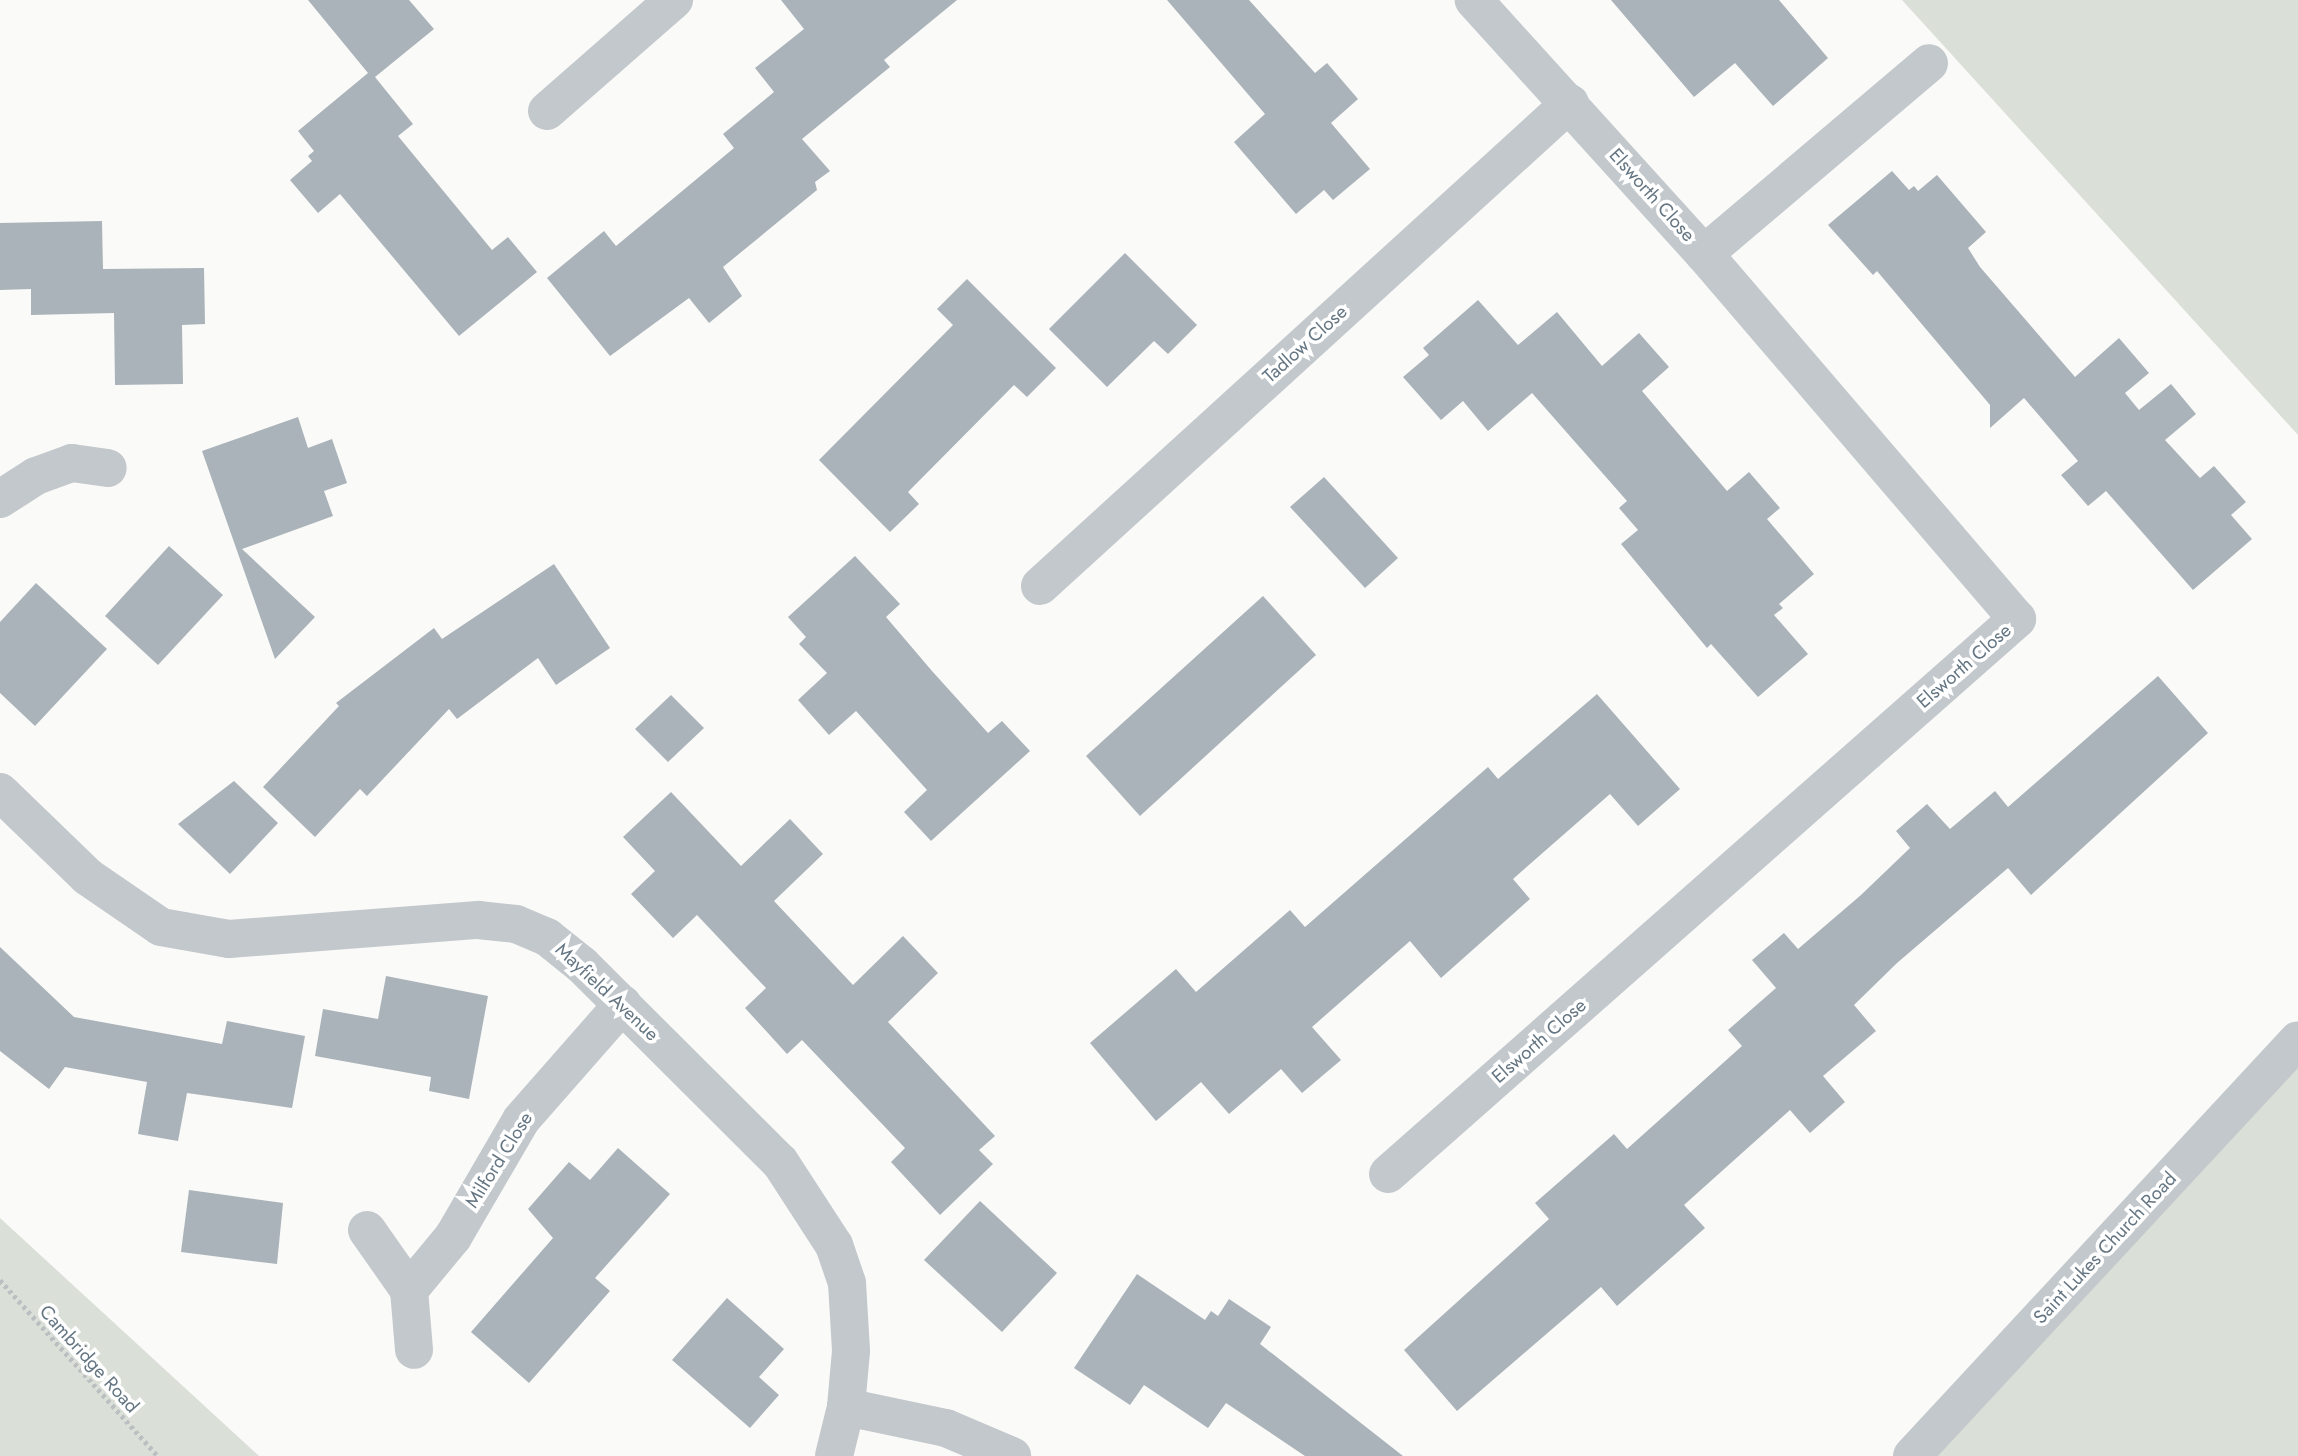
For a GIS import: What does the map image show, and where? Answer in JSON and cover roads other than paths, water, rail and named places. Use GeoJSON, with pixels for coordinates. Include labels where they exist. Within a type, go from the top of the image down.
{"type":"FeatureCollection","features":[{"type":"Feature","properties":{"kind":"street"},"geometry":{"type":"LineString","coordinates":[[547,111],[674,0]]}},
{"type":"Feature","properties":{"kind":"street","name":"Elsworth Close"},"geometry":{"type":"LineString","coordinates":[[1388,1174],[2017,619],[1704,254],[1474,0]]}},
{"type":"Feature","properties":{"kind":"street"},"geometry":{"type":"LineString","coordinates":[[1704,254],[1929,63]]}},
{"type":"Feature","properties":{"kind":"street","name":"Tadlow Close"},"geometry":{"type":"LineString","coordinates":[[1040,586],[1570,103]]}},
{"type":"Feature","properties":{"kind":"street"},"geometry":{"type":"LineString","coordinates":[[0,499],[36,476],[72,463],[108,468]]}},
{"type":"Feature","properties":{"kind":"street","name":"Mayfield Avenue"},"geometry":{"type":"LineString","coordinates":[[0,792],[88,877],[162,928],[229,939],[478,920],[516,924],[547,937],[623,1004],[780,1162],[829,1235],[847,1283],[851,1351],[846,1407],[834,1456]]}},
{"type":"Feature","properties":{"kind":"street","name":"Milford Close"},"geometry":{"type":"LineString","coordinates":[[409,1290],[453,1237],[521,1120],[623,1004]]}},
{"type":"Feature","properties":{"kind":"street","name":"Saint Lukes Church Road"},"geometry":{"type":"LineString","coordinates":[[1912,1456],[2298,1040]]}},
{"type":"Feature","properties":{"kind":"street"},"geometry":{"type":"LineString","coordinates":[[367,1230],[409,1290],[414,1350]]}},
{"type":"Feature","properties":{"kind":"street"},"geometry":{"type":"LineString","coordinates":[[846,1407],[946,1428],[1013,1456]]}}]}
